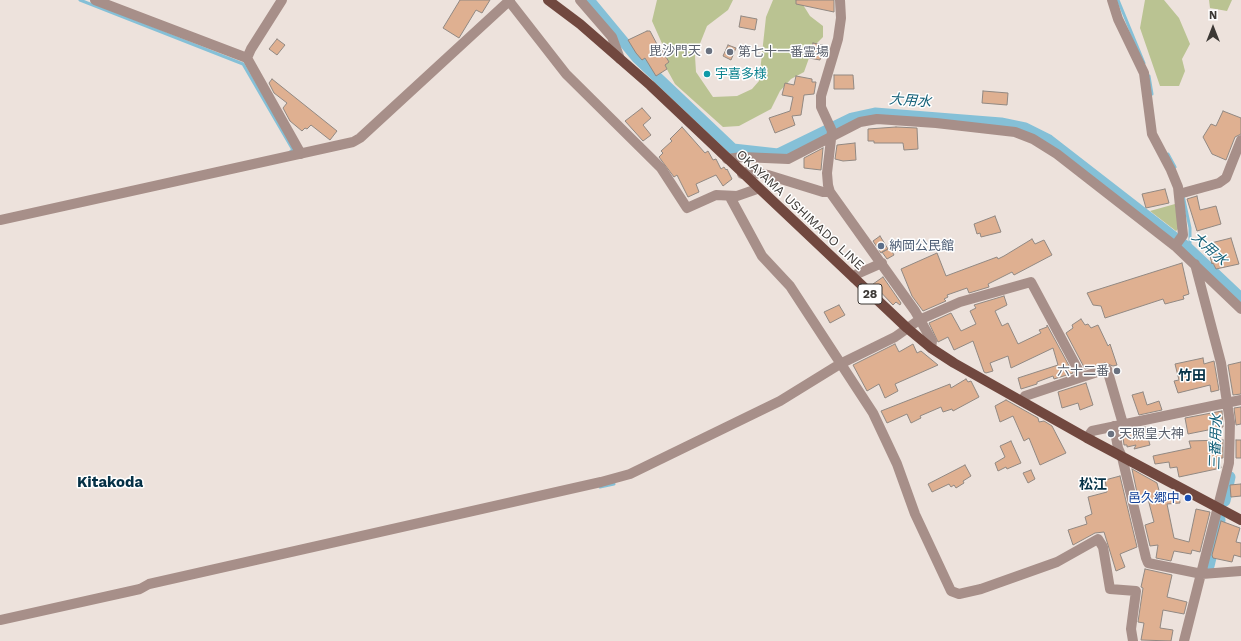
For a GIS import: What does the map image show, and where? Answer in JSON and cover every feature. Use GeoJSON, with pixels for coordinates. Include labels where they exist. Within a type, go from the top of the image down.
{"type":"FeatureCollection","features":[{"type":"Feature","properties":{"kind":"main road","name":"OKAYAMA USHIMADO LINE"},"geometry":{"type":"LineString","coordinates":[[548,0],[580,24],[620,59],[757,189],[907,328],[931,348],[954,363],[1122,457],[1241,520]]}},
{"type":"Feature","properties":{"kind":"street"},"geometry":{"type":"LineString","coordinates":[[94,0],[247,58],[301,154]]}},
{"type":"Feature","properties":{"kind":"street"},"geometry":{"type":"LineString","coordinates":[[247,58],[251,49],[282,0]]}},
{"type":"Feature","properties":{"kind":"street"},"geometry":{"type":"LineString","coordinates":[[580,0],[612,37],[620,59]]}},
{"type":"Feature","properties":{"kind":"street"},"geometry":{"type":"LineString","coordinates":[[840,0],[841,18],[838,39],[821,96],[821,107],[831,130],[827,173],[830,192],[882,263],[919,320],[932,342],[931,348]]}},
{"type":"Feature","properties":{"kind":"street"},"geometry":{"type":"LineString","coordinates":[[1112,0],[1118,19],[1144,73],[1152,134],[1172,170],[1179,194],[1183,235],[1177,242]]}},
{"type":"Feature","properties":{"kind":"street"},"geometry":{"type":"LineString","coordinates":[[0,220],[342,145],[360,138],[510,1],[566,74],[661,168],[687,208],[716,195],[730,197],[757,189]]}},
{"type":"Feature","properties":{"kind":"street"},"geometry":{"type":"LineString","coordinates":[[727,159],[742,157],[788,159],[831,130],[877,119],[1016,128],[1057,154],[1177,242],[1195,264],[1241,309]]}},
{"type":"Feature","properties":{"kind":"street"},"geometry":{"type":"LineString","coordinates":[[1179,194],[1219,183],[1226,178],[1238,155],[1241,140]]}},
{"type":"Feature","properties":{"kind":"street"},"geometry":{"type":"LineString","coordinates":[[742,174],[747,172],[768,175],[824,192],[830,192]]}},
{"type":"Feature","properties":{"kind":"street"},"geometry":{"type":"LineString","coordinates":[[730,197],[762,256],[790,286],[840,364],[874,413],[897,464],[915,514],[951,591],[959,594],[981,589],[1057,562],[1098,539],[1103,547],[1110,588],[1136,591],[1131,629],[1133,641]]}},
{"type":"Feature","properties":{"kind":"street"},"geometry":{"type":"LineString","coordinates":[[854,278],[857,274],[882,263]]}},
{"type":"Feature","properties":{"kind":"street"},"geometry":{"type":"LineString","coordinates":[[1184,641],[1219,508],[1229,463],[1230,422],[1221,363],[1195,264]]}},
{"type":"Feature","properties":{"kind":"street"},"geometry":{"type":"LineString","coordinates":[[0,620],[140,589],[149,584],[601,482],[630,474],[780,401],[840,364],[894,337],[919,320],[960,302],[1031,282],[1082,377]]}},
{"type":"Feature","properties":{"kind":"street"},"geometry":{"type":"LineString","coordinates":[[1022,401],[1025,396],[1107,369],[1119,425],[1118,448],[1122,457],[1148,563],[1202,574],[1241,571]]}},
{"type":"Feature","properties":{"kind":"street"},"geometry":{"type":"LineString","coordinates":[[1088,438],[1092,431],[1241,400]]}},
{"type":"Feature","properties":{"kind":"green space"},"geometry":{"type":"Polygon","coordinates":[[[657,0],[733,0],[728,10],[707,26],[695,56],[696,72],[713,97],[737,96],[752,89],[759,81],[766,17],[773,0],[800,0],[810,16],[823,26],[823,37],[813,47],[804,72],[791,79],[780,91],[771,109],[739,126],[723,127],[675,84],[664,64],[664,48],[652,21],[657,0]]]}},
{"type":"Feature","properties":{"kind":"green space"},"geometry":{"type":"Polygon","coordinates":[[[1145,0],[1164,0],[1179,18],[1190,44],[1182,59],[1185,71],[1179,86],[1160,86],[1140,28],[1145,0]]]}},
{"type":"Feature","properties":{"kind":"green space"},"geometry":{"type":"Polygon","coordinates":[[[1209,0],[1232,0],[1227,11],[1210,8],[1209,0]]]}},
{"type":"Feature","properties":{"kind":"green space"},"geometry":{"type":"Polygon","coordinates":[[[1175,204],[1179,228],[1176,231],[1150,211],[1175,204]]]}},
{"type":"Feature","properties":{"kind":"building"},"geometry":{"type":"Polygon","coordinates":[[[460,0],[490,0],[482,13],[476,10],[459,38],[443,28],[460,0]]]}},
{"type":"Feature","properties":{"kind":"building"},"geometry":{"type":"Polygon","coordinates":[[[796,0],[834,0],[834,12],[796,4],[796,0]]]}},
{"type":"Feature","properties":{"kind":"building"},"geometry":{"type":"Polygon","coordinates":[[[741,16],[757,19],[755,30],[739,27],[741,16]]]}},
{"type":"Feature","properties":{"kind":"building"},"geometry":{"type":"Polygon","coordinates":[[[650,31],[659,48],[660,47],[669,62],[665,65],[667,69],[656,76],[645,58],[642,60],[628,40],[650,31]]]}},
{"type":"Feature","properties":{"kind":"building"},"geometry":{"type":"Polygon","coordinates":[[[277,39],[285,45],[277,55],[269,49],[277,39]]]}},
{"type":"Feature","properties":{"kind":"building"},"geometry":{"type":"Polygon","coordinates":[[[813,43],[823,45],[820,60],[809,58],[813,43]]]}},
{"type":"Feature","properties":{"kind":"building","name":"第七十一番霊場"},"geometry":{"type":"Polygon","coordinates":[[[728,45],[736,48],[731,60],[723,56],[728,45]]]}},
{"type":"Feature","properties":{"kind":"building"},"geometry":{"type":"Polygon","coordinates":[[[834,75],[853,75],[854,89],[834,89],[834,75]]]}},
{"type":"Feature","properties":{"kind":"building"},"geometry":{"type":"Polygon","coordinates":[[[796,76],[812,79],[812,82],[816,82],[814,94],[804,95],[801,115],[792,116],[795,125],[775,133],[769,118],[790,111],[793,97],[782,95],[785,83],[794,85],[796,76]]]}},
{"type":"Feature","properties":{"kind":"building"},"geometry":{"type":"Polygon","coordinates":[[[272,79],[337,131],[330,140],[311,125],[302,131],[290,121],[283,108],[287,103],[274,93],[269,83],[272,79]]]}},
{"type":"Feature","properties":{"kind":"building"},"geometry":{"type":"Polygon","coordinates":[[[983,91],[1008,93],[1007,105],[982,103],[983,91]]]}},
{"type":"Feature","properties":{"kind":"building"},"geometry":{"type":"Polygon","coordinates":[[[642,108],[651,118],[643,125],[651,135],[643,141],[625,121],[642,108]]]}},
{"type":"Feature","properties":{"kind":"building"},"geometry":{"type":"Polygon","coordinates":[[[1223,111],[1241,118],[1241,134],[1235,137],[1226,160],[1212,154],[1203,137],[1211,124],[1216,126],[1223,111]]]}},
{"type":"Feature","properties":{"kind":"building"},"geometry":{"type":"Polygon","coordinates":[[[682,127],[705,153],[708,151],[713,160],[716,159],[721,169],[724,167],[726,170],[727,169],[732,179],[723,186],[716,175],[696,184],[699,192],[688,197],[677,175],[674,177],[659,157],[663,153],[661,151],[672,141],[670,139],[682,127]]]}},
{"type":"Feature","properties":{"kind":"building"},"geometry":{"type":"Polygon","coordinates":[[[896,127],[917,128],[918,149],[904,150],[903,143],[874,143],[874,141],[868,141],[868,129],[896,127]]]}},
{"type":"Feature","properties":{"kind":"building"},"geometry":{"type":"Polygon","coordinates":[[[855,143],[856,160],[843,161],[835,159],[837,145],[855,143]]]}},
{"type":"Feature","properties":{"kind":"building"},"geometry":{"type":"Polygon","coordinates":[[[823,148],[821,170],[804,168],[804,158],[823,148]]]}},
{"type":"Feature","properties":{"kind":"building"},"geometry":{"type":"Polygon","coordinates":[[[1165,189],[1169,203],[1146,208],[1142,194],[1165,189]]]}},
{"type":"Feature","properties":{"kind":"building"},"geometry":{"type":"Polygon","coordinates":[[[1197,196],[1200,210],[1216,206],[1221,224],[1197,231],[1187,199],[1197,196]]]}},
{"type":"Feature","properties":{"kind":"building"},"geometry":{"type":"Polygon","coordinates":[[[995,216],[1001,232],[981,237],[980,233],[977,234],[974,224],[995,216]]]}},
{"type":"Feature","properties":{"kind":"building"},"geometry":{"type":"Polygon","coordinates":[[[880,236],[888,249],[881,253],[873,241],[880,236]]]}},
{"type":"Feature","properties":{"kind":"building"},"geometry":{"type":"Polygon","coordinates":[[[1231,238],[1239,264],[1216,269],[1213,263],[1212,264],[1207,244],[1231,238]]]}},
{"type":"Feature","properties":{"kind":"building"},"geometry":{"type":"Polygon","coordinates":[[[1032,239],[1035,244],[1044,240],[1052,255],[1014,275],[1012,272],[988,284],[989,287],[969,293],[967,288],[947,295],[948,297],[944,299],[946,301],[923,311],[912,296],[901,269],[937,253],[946,276],[997,257],[998,259],[1032,239]]]}},
{"type":"Feature","properties":{"kind":"building"},"geometry":{"type":"Polygon","coordinates":[[[890,248],[894,255],[887,259],[882,252],[890,248]]]}},
{"type":"Feature","properties":{"kind":"building"},"geometry":{"type":"Polygon","coordinates":[[[1182,263],[1189,294],[1183,296],[1184,299],[1165,304],[1163,299],[1105,318],[1101,306],[1093,305],[1087,293],[1182,263]]]}},
{"type":"Feature","properties":{"kind":"building"},"geometry":{"type":"Polygon","coordinates":[[[883,277],[901,303],[900,305],[896,302],[893,305],[873,284],[883,277]]]}},
{"type":"Feature","properties":{"kind":"building"},"geometry":{"type":"Polygon","coordinates":[[[1004,296],[1007,305],[995,311],[1002,326],[1008,323],[1018,344],[1041,333],[1039,330],[1047,327],[1047,325],[1073,373],[1054,379],[1053,376],[1037,382],[1037,384],[1021,389],[1018,378],[1058,365],[1053,348],[1011,368],[1008,356],[990,363],[993,371],[986,373],[984,372],[973,341],[954,350],[948,337],[938,342],[929,323],[951,313],[961,331],[976,324],[970,311],[976,308],[974,305],[1004,296]]]}},
{"type":"Feature","properties":{"kind":"building"},"geometry":{"type":"Polygon","coordinates":[[[839,305],[845,315],[830,323],[824,312],[839,305]]]}},
{"type":"Feature","properties":{"kind":"building"},"geometry":{"type":"Polygon","coordinates":[[[1081,319],[1085,325],[1088,324],[1091,328],[1098,325],[1108,346],[1110,344],[1117,365],[1113,366],[1105,363],[1085,369],[1066,333],[1073,328],[1072,325],[1081,319]]]}},
{"type":"Feature","properties":{"kind":"building"},"geometry":{"type":"Polygon","coordinates":[[[895,344],[899,352],[913,344],[917,353],[921,351],[938,365],[895,384],[898,391],[885,398],[879,384],[867,391],[853,365],[895,344]]]}},
{"type":"Feature","properties":{"kind":"building"},"geometry":{"type":"Polygon","coordinates":[[[1203,358],[1204,364],[1214,361],[1219,390],[1211,392],[1210,385],[1178,393],[1174,381],[1179,380],[1175,364],[1203,358]]]}},
{"type":"Feature","properties":{"kind":"building"},"geometry":{"type":"Polygon","coordinates":[[[1241,362],[1241,394],[1233,395],[1228,365],[1241,362]]]}},
{"type":"Feature","properties":{"kind":"building"},"geometry":{"type":"Polygon","coordinates":[[[966,379],[968,382],[971,381],[979,397],[953,411],[952,409],[943,412],[941,407],[920,416],[921,418],[911,423],[907,414],[887,423],[881,411],[950,384],[951,388],[966,379]]]}},
{"type":"Feature","properties":{"kind":"building"},"geometry":{"type":"Polygon","coordinates":[[[1086,383],[1093,405],[1080,410],[1078,403],[1062,408],[1058,392],[1086,383]]]}},
{"type":"Feature","properties":{"kind":"building"},"geometry":{"type":"Polygon","coordinates":[[[1143,392],[1147,405],[1159,401],[1162,410],[1139,415],[1132,395],[1143,392]]]}},
{"type":"Feature","properties":{"kind":"building"},"geometry":{"type":"Polygon","coordinates":[[[1006,400],[1038,418],[1039,422],[1044,421],[1052,426],[1066,453],[1040,465],[1029,438],[1024,441],[1013,416],[1000,422],[995,406],[1006,400]]]}},
{"type":"Feature","properties":{"kind":"building"},"geometry":{"type":"Polygon","coordinates":[[[1241,407],[1241,424],[1236,425],[1234,408],[1241,407]]]}},
{"type":"Feature","properties":{"kind":"building"},"geometry":{"type":"Polygon","coordinates":[[[1222,411],[1223,427],[1188,434],[1185,418],[1222,411]]]}},
{"type":"Feature","properties":{"kind":"building"},"geometry":{"type":"Polygon","coordinates":[[[1145,427],[1150,445],[1134,449],[1136,445],[1127,447],[1127,445],[1124,445],[1123,437],[1126,435],[1126,431],[1145,427]]]}},
{"type":"Feature","properties":{"kind":"building"},"geometry":{"type":"Polygon","coordinates":[[[1223,440],[1223,458],[1219,458],[1221,468],[1179,477],[1177,467],[1170,468],[1169,462],[1155,464],[1153,456],[1191,448],[1189,441],[1223,440]]]}},
{"type":"Feature","properties":{"kind":"building"},"geometry":{"type":"Polygon","coordinates":[[[1236,440],[1241,440],[1241,458],[1236,458],[1236,440]]]}},
{"type":"Feature","properties":{"kind":"building"},"geometry":{"type":"Polygon","coordinates":[[[1011,441],[1021,463],[998,471],[995,463],[1005,457],[1000,446],[1011,441]]]}},
{"type":"Feature","properties":{"kind":"building"},"geometry":{"type":"Polygon","coordinates":[[[965,465],[971,476],[963,481],[964,483],[956,488],[954,485],[951,487],[949,484],[932,492],[928,484],[965,465]]]}},
{"type":"Feature","properties":{"kind":"building"},"geometry":{"type":"Polygon","coordinates":[[[1132,469],[1157,483],[1160,494],[1179,494],[1180,503],[1167,504],[1174,538],[1189,542],[1196,509],[1210,512],[1200,552],[1192,550],[1191,554],[1174,551],[1171,561],[1156,558],[1158,545],[1150,546],[1145,525],[1154,522],[1148,499],[1139,502],[1132,469]]]}},
{"type":"Feature","properties":{"kind":"building"},"geometry":{"type":"Polygon","coordinates":[[[1031,470],[1035,479],[1028,483],[1023,473],[1031,470]]]}},
{"type":"Feature","properties":{"kind":"building"},"geometry":{"type":"Polygon","coordinates":[[[1120,476],[1137,547],[1120,554],[1125,567],[1116,571],[1104,532],[1095,533],[1073,545],[1068,530],[1087,524],[1085,517],[1092,514],[1088,497],[1107,492],[1105,480],[1120,476]]]}},
{"type":"Feature","properties":{"kind":"building"},"geometry":{"type":"Polygon","coordinates":[[[1241,484],[1241,496],[1231,497],[1230,485],[1241,484]]]}},
{"type":"Feature","properties":{"kind":"building"},"geometry":{"type":"Polygon","coordinates":[[[1221,521],[1240,528],[1236,542],[1241,543],[1241,557],[1234,555],[1232,562],[1213,558],[1212,555],[1221,521]]]}},
{"type":"Feature","properties":{"kind":"building"},"geometry":{"type":"Polygon","coordinates":[[[1145,569],[1172,575],[1167,597],[1187,602],[1184,614],[1163,610],[1160,628],[1173,630],[1171,641],[1141,640],[1144,623],[1138,622],[1143,588],[1141,587],[1145,569]]]}},
{"type":"Feature","properties":{"kind":"waterway"},"geometry":{"type":"LineString","coordinates":[[80,0],[243,64],[293,150],[291,151]]}},
{"type":"Feature","properties":{"kind":"waterway","name":"大用水"},"geometry":{"type":"LineString","coordinates":[[589,0],[637,58],[733,149],[778,154],[852,118],[875,113],[1001,123],[1025,128],[1049,140],[1187,247],[1241,298]]}},
{"type":"Feature","properties":{"kind":"waterway"},"geometry":{"type":"LineString","coordinates":[[1118,0],[1144,63]]}},
{"type":"Feature","properties":{"kind":"waterway"},"geometry":{"type":"LineString","coordinates":[[1149,76],[1152,94]]}},
{"type":"Feature","properties":{"kind":"waterway"},"geometry":{"type":"LineString","coordinates":[[1168,154],[1175,167]]}},
{"type":"Feature","properties":{"kind":"waterway"},"geometry":{"type":"LineString","coordinates":[[1183,195],[1190,228],[1190,243],[1187,247]]}},
{"type":"Feature","properties":{"kind":"waterway","name":"三番用水"},"geometry":{"type":"LineString","coordinates":[[1225,501],[1230,477]]}},
{"type":"Feature","properties":{"kind":"waterway"},"geometry":{"type":"LineString","coordinates":[[600,487],[614,484]]}},
{"type":"Feature","properties":{"kind":"waterway","name":"三番用水"},"geometry":{"type":"LineString","coordinates":[[1209,566],[1220,520]]}},
{"type":"Feature","properties":{"kind":"place","name":"毘沙門天"},"geometry":{"type":"Point","coordinates":[709,51]}},
{"type":"Feature","properties":{"kind":"place","name":"第七十一番霊場"},"geometry":{"type":"Point","coordinates":[730,52]}},
{"type":"Feature","properties":{"kind":"place","name":"宇喜多様"},"geometry":{"type":"Point","coordinates":[707,74]}},
{"type":"Feature","properties":{"kind":"place","name":"納岡公民館"},"geometry":{"type":"Point","coordinates":[881,246]}},
{"type":"Feature","properties":{"kind":"place","name":"六十二番"},"geometry":{"type":"Point","coordinates":[1117,371]}},
{"type":"Feature","properties":{"kind":"place","name":"天照皇大神"},"geometry":{"type":"Point","coordinates":[1111,434]}},
{"type":"Feature","properties":{"kind":"place","name":"邑久郷中"},"geometry":{"type":"Point","coordinates":[1188,498]}},
{"type":"Feature","properties":{"kind":"district","name":"竹田"},"geometry":{"type":"Point","coordinates":[1192,376]}},
{"type":"Feature","properties":{"kind":"district","name":"Kitakoda"},"geometry":{"type":"Point","coordinates":[110,483]}},
{"type":"Feature","properties":{"kind":"district","name":"松江"},"geometry":{"type":"Point","coordinates":[1093,485]}}]}
